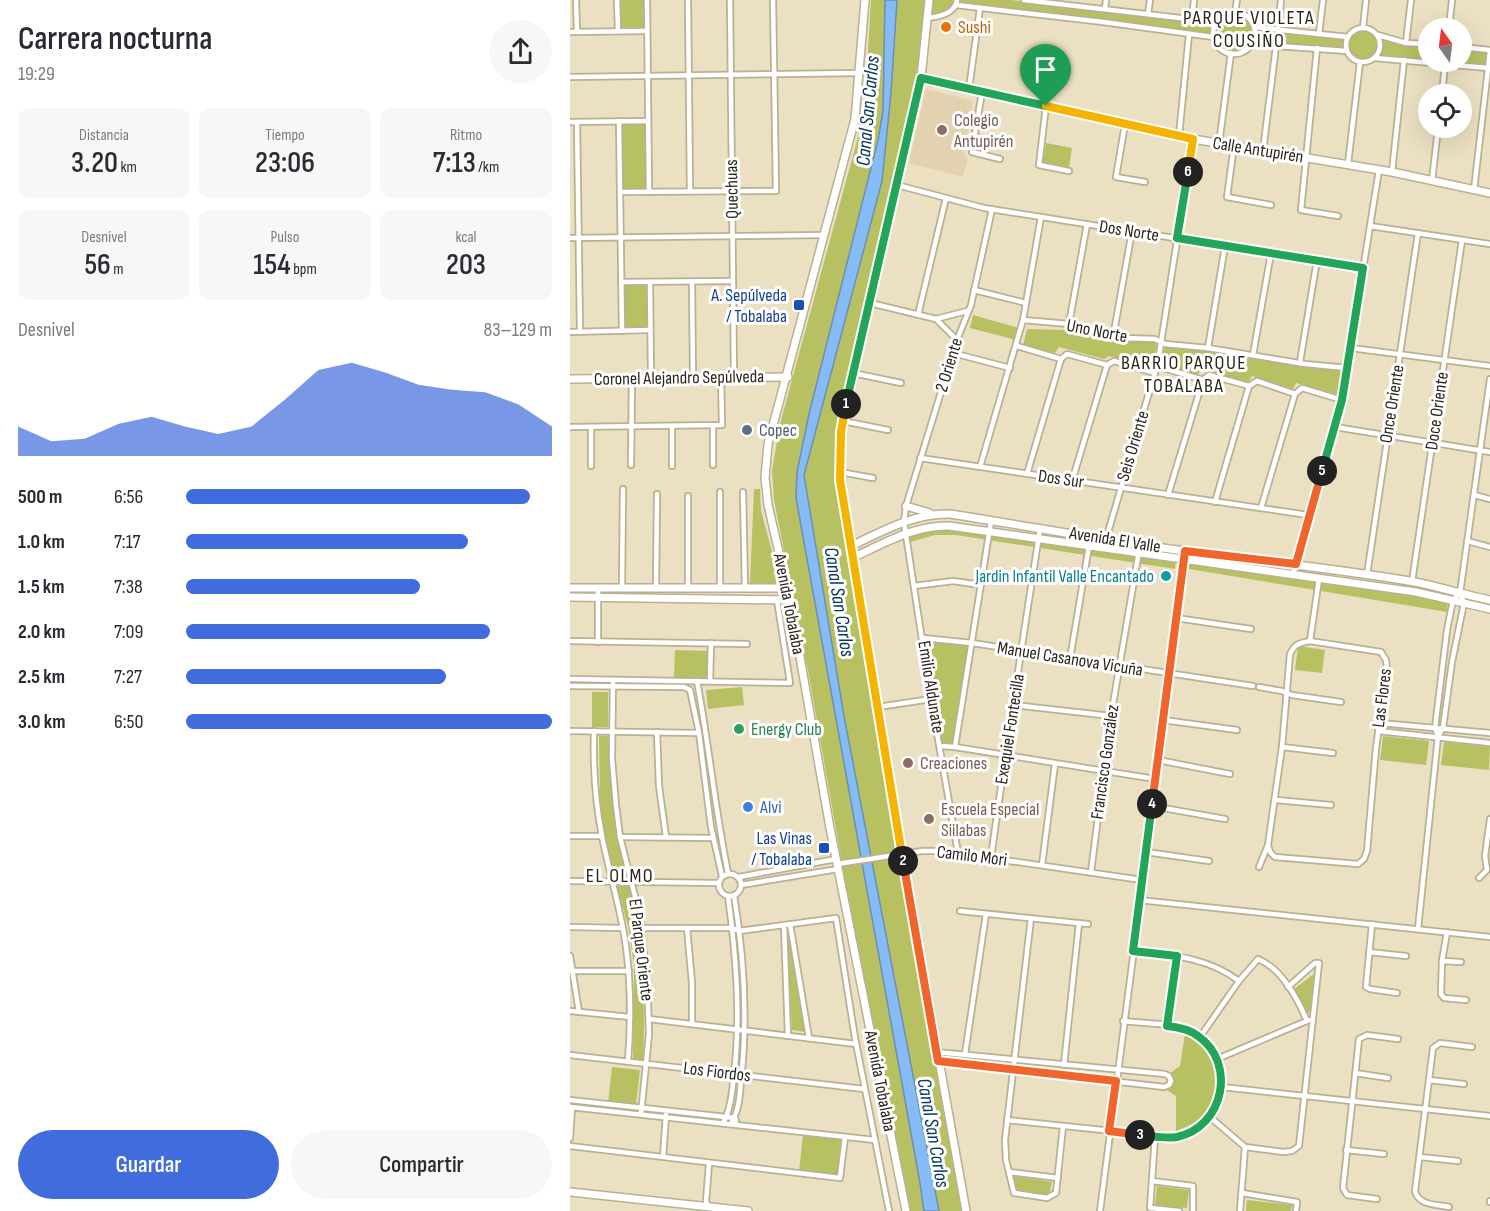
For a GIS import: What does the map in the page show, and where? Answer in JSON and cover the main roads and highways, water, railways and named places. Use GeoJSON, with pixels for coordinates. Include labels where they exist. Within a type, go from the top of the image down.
{"type":"FeatureCollection","features":[{"type":"Feature","properties":{"kind":"water"},"geometry":{"type":"Polygon","coordinates":[[[885,0],[897,0],[882,181],[804,475],[844,716],[939,1211],[924,1211],[796,498],[797,472],[809,414],[878,140],[883,111],[885,0]]]}},
{"type":"Feature","properties":{"kind":"place","name":"Sushi"},"geometry":{"type":"Point","coordinates":[946,27]}},
{"type":"Feature","properties":{"kind":"place","name":"Colegio Antupirén"},"geometry":{"type":"Point","coordinates":[942,130]}},
{"type":"Feature","properties":{"kind":"place","name":"A. Sepúlveda / Tobalaba"},"geometry":{"type":"Point","coordinates":[799,305]}},
{"type":"Feature","properties":{"kind":"place","name":"Copec"},"geometry":{"type":"Point","coordinates":[747,430]}},
{"type":"Feature","properties":{"kind":"place","name":"Jardin Infantil Valle Encantado"},"geometry":{"type":"Point","coordinates":[1166,576]}},
{"type":"Feature","properties":{"kind":"place","name":"Energy Club"},"geometry":{"type":"Point","coordinates":[739,729]}},
{"type":"Feature","properties":{"kind":"place","name":"Creaciones"},"geometry":{"type":"Point","coordinates":[908,763]}},
{"type":"Feature","properties":{"kind":"place","name":"Alvi"},"geometry":{"type":"Point","coordinates":[748,807]}},
{"type":"Feature","properties":{"kind":"place","name":"Escuela Especial Siilabas"},"geometry":{"type":"Point","coordinates":[929,819]}},
{"type":"Feature","properties":{"kind":"place","name":"Las Vinas / Tobalaba"},"geometry":{"type":"Point","coordinates":[824,848]}},
{"type":"Feature","properties":{"kind":"district","name":"PARQUE VIOLETA COUSIÑO"},"geometry":{"type":"Point","coordinates":[1249,30]}},
{"type":"Feature","properties":{"kind":"district","name":"BARRIO PARQUE TOBALABA"},"geometry":{"type":"Point","coordinates":[1184,374]}},
{"type":"Feature","properties":{"kind":"district","name":"EL OLMO"},"geometry":{"type":"Point","coordinates":[620,876]}},
{"type":"Feature","properties":{"kind":"water label","name":"Canal San Carlos"},"geometry":{"type":"Point","coordinates":[868,111]}},
{"type":"Feature","properties":{"kind":"water label","name":"Canal San Carlos"},"geometry":{"type":"Point","coordinates":[839,602]}},
{"type":"Feature","properties":{"kind":"water label","name":"Canal San Carlos"},"geometry":{"type":"Point","coordinates":[933,1133]}}]}
